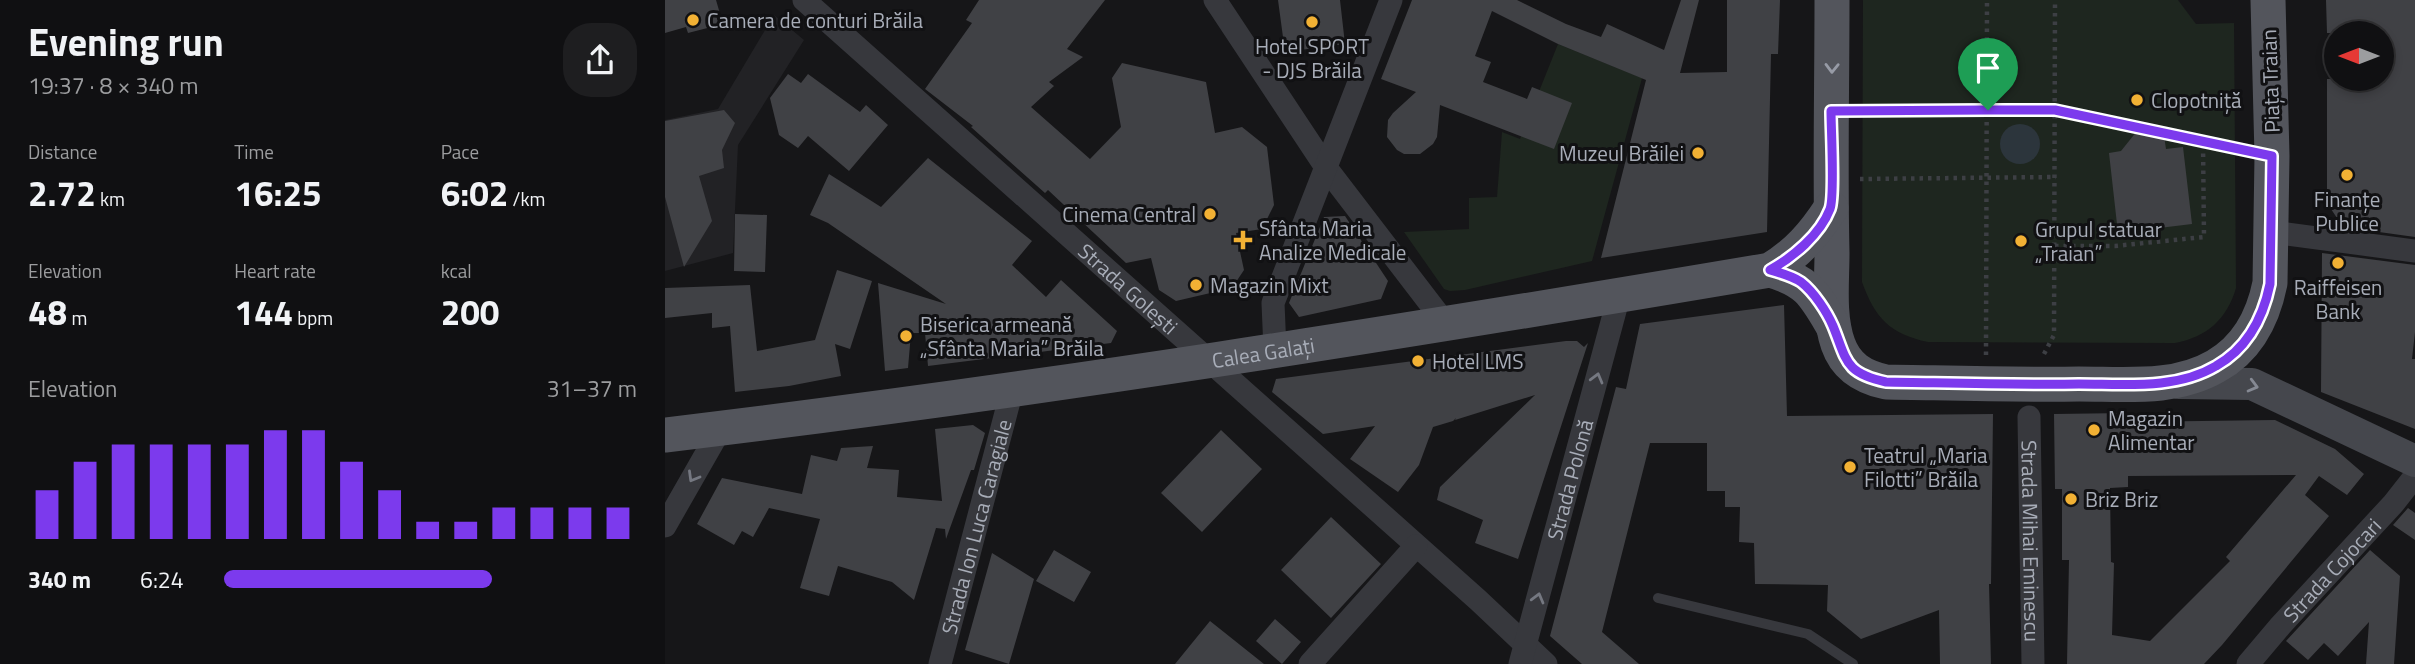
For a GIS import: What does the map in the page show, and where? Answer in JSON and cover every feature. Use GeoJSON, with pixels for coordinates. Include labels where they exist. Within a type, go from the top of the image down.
{"type":"FeatureCollection","features":[{"type":"Feature","properties":{"kind":"main road","name":"Piața Traian"},"geometry":{"type":"LineString","coordinates":[[1832,0],[1833,326],[1839,346],[1855,370],[1868,378],[1886,382],[2039,384],[2160,383],[2196,376],[2234,354],[2249,338],[2266,302],[2270,284],[2272,156],[2267,0]]}},
{"type":"Feature","properties":{"kind":"main road","name":"Calea Galați"},"geometry":{"type":"LineString","coordinates":[[665,435],[1012,390],[1275,351],[1770,270],[1788,260],[1801,248],[1831,193]]}},
{"type":"Feature","properties":{"kind":"main road"},"geometry":{"type":"LineString","coordinates":[[1770,270],[1791,276],[1803,283],[1833,326]]}},
{"type":"Feature","properties":{"kind":"main road"},"geometry":{"type":"LineString","coordinates":[[2160,383],[2252,384],[2415,461]]}},
{"type":"Feature","properties":{"kind":"street","name":"Strada Golești"},"geometry":{"type":"LineString","coordinates":[[804,0],[1416,546],[1523,654],[1546,664]]}},
{"type":"Feature","properties":{"kind":"street"},"geometry":{"type":"LineString","coordinates":[[1215,0],[1327,169],[1445,323]]}},
{"type":"Feature","properties":{"kind":"street"},"geometry":{"type":"LineString","coordinates":[[1275,351],[1273,303],[1391,0]]}},
{"type":"Feature","properties":{"kind":"street"},"geometry":{"type":"LineString","coordinates":[[2272,232],[2415,251]]}},
{"type":"Feature","properties":{"kind":"street","name":"Strada Polonă"},"geometry":{"type":"LineString","coordinates":[[1523,654],[1619,296]]}},
{"type":"Feature","properties":{"kind":"street","name":"Strada Ion Luca Caragiale"},"geometry":{"type":"LineString","coordinates":[[940,664],[1012,390]]}},
{"type":"Feature","properties":{"kind":"street","name":"Strada Mihai Eminescu"},"geometry":{"type":"LineString","coordinates":[[2029,417],[2032,664]]}},
{"type":"Feature","properties":{"kind":"street"},"geometry":{"type":"LineString","coordinates":[[665,526],[721,428]]}},
{"type":"Feature","properties":{"kind":"street","name":"Strada Cojocari"},"geometry":{"type":"LineString","coordinates":[[2248,664],[2393,504],[2415,476]]}},
{"type":"Feature","properties":{"kind":"street"},"geometry":{"type":"LineString","coordinates":[[1310,664],[1416,546]]}},
{"type":"Feature","properties":{"kind":"lane"},"geometry":{"type":"LineString","coordinates":[[1658,598],[1808,634],[1853,664]]}},
{"type":"Feature","properties":{"kind":"path"},"geometry":{"type":"LineString","coordinates":[[1986,363],[1987,0]]}},
{"type":"Feature","properties":{"kind":"path"},"geometry":{"type":"LineString","coordinates":[[2039,363],[2054,335],[2055,0]]}},
{"type":"Feature","properties":{"kind":"path"},"geometry":{"type":"LineString","coordinates":[[1831,111],[2055,110],[2272,156]]}},
{"type":"Feature","properties":{"kind":"path"},"geometry":{"type":"LineString","coordinates":[[2055,246],[2115,246],[2204,236],[2203,142]]}},
{"type":"Feature","properties":{"kind":"path"},"geometry":{"type":"LineString","coordinates":[[1831,193],[1987,178],[2056,177]]}},
{"type":"Feature","properties":{"kind":"shaded area"},"geometry":{"type":"Polygon","coordinates":[[[1863,0],[2178,0],[2196,24],[2234,23],[2236,288],[2227,309],[2214,325],[2197,336],[2175,343],[1928,342],[1903,334],[1886,322],[1872,305],[1862,282],[1863,0]]]}},
{"type":"Feature","properties":{"kind":"shaded area"},"geometry":{"type":"Polygon","coordinates":[[[774,15],[804,40],[738,145],[733,253],[665,271],[665,120],[718,109],[774,15]]]}},
{"type":"Feature","properties":{"kind":"shaded area"},"geometry":{"type":"Polygon","coordinates":[[[1558,44],[1642,78],[1592,261],[1465,290],[1444,289],[1404,232],[1469,229],[1469,198],[1497,197],[1502,132],[1520,139],[1558,44]]]}},
{"type":"Feature","properties":{"kind":"shaded area"},"geometry":{"type":"Polygon","coordinates":[[[2020,124],[2028,125],[2034,130],[2039,136],[2039,152],[2034,158],[2028,163],[2020,164],[2012,163],[2006,158],[2001,152],[2000,144],[2001,136],[2006,130],[2012,125],[2020,124]]]}},
{"type":"Feature","properties":{"kind":"building","name":"Camera de conturi Brăila"},"geometry":{"type":"Polygon","coordinates":[[[665,0],[716,0],[723,24],[688,33],[686,27],[665,33],[665,0]]]}},
{"type":"Feature","properties":{"kind":"building"},"geometry":{"type":"Polygon","coordinates":[[[979,0],[1105,0],[1067,49],[1083,57],[1049,82],[1054,86],[1031,107],[1090,159],[1121,127],[1112,78],[1122,63],[1206,82],[1215,133],[1242,127],[1267,147],[1274,205],[1262,229],[1236,233],[1244,270],[1232,288],[1176,301],[1159,290],[1151,258],[1126,263],[1048,190],[1045,193],[971,127],[973,126],[925,89],[972,23],[966,20],[979,0]]]}},
{"type":"Feature","properties":{"kind":"building","name":"Hotel SPORT - DJS Brăila"},"geometry":{"type":"Polygon","coordinates":[[[1278,0],[1340,0],[1345,44],[1285,52],[1278,0]]]}},
{"type":"Feature","properties":{"kind":"building"},"geometry":{"type":"Polygon","coordinates":[[[1412,0],[1517,0],[1566,24],[1601,37],[1607,24],[1664,50],[1681,0],[1699,0],[1680,73],[1727,72],[1727,0],[1780,0],[1778,54],[1771,54],[1767,232],[1601,258],[1646,80],[1558,44],[1492,11],[1475,56],[1491,62],[1483,82],[1527,99],[1532,87],[1572,103],[1554,149],[1440,105],[1437,137],[1433,144],[1420,154],[1404,154],[1397,150],[1387,137],[1388,120],[1416,92],[1381,79],[1412,0]]]}},
{"type":"Feature","properties":{"kind":"building"},"geometry":{"type":"Polygon","coordinates":[[[2326,0],[2415,0],[2415,237],[2343,227],[2327,203],[2327,91],[2394,91],[2394,21],[2327,21],[2326,0]]]}},
{"type":"Feature","properties":{"kind":"building"},"geometry":{"type":"Polygon","coordinates":[[[788,74],[801,83],[808,74],[860,112],[866,105],[888,125],[849,171],[808,136],[798,148],[779,135],[770,98],[788,74]]]}},
{"type":"Feature","properties":{"kind":"building"},"geometry":{"type":"Polygon","coordinates":[[[724,110],[735,123],[722,150],[724,168],[699,176],[712,221],[684,267],[665,197],[665,121],[724,110]]]}},
{"type":"Feature","properties":{"kind":"building"},"geometry":{"type":"Polygon","coordinates":[[[2141,126],[2164,136],[2166,149],[2183,147],[2192,224],[2118,233],[2109,153],[2121,151],[2141,126]]]}},
{"type":"Feature","properties":{"kind":"building"},"geometry":{"type":"Polygon","coordinates":[[[928,158],[1032,241],[1012,265],[1046,297],[1061,280],[1117,331],[1111,343],[928,366],[925,333],[911,333],[908,368],[885,371],[878,283],[946,304],[828,223],[810,215],[829,174],[881,207],[928,158]]]}},
{"type":"Feature","properties":{"kind":"building"},"geometry":{"type":"Polygon","coordinates":[[[735,214],[767,215],[765,272],[734,271],[735,214]]]}},
{"type":"Feature","properties":{"kind":"building"},"geometry":{"type":"Polygon","coordinates":[[[1345,216],[1388,281],[1381,299],[1299,317],[1289,303],[1324,217],[1345,216]]]}},
{"type":"Feature","properties":{"kind":"building"},"geometry":{"type":"Polygon","coordinates":[[[2322,253],[2415,265],[2415,332],[2412,359],[2415,359],[2415,429],[2321,392],[2322,253]]]}},
{"type":"Feature","properties":{"kind":"building"},"geometry":{"type":"Polygon","coordinates":[[[837,270],[872,281],[850,349],[835,344],[841,376],[789,386],[735,392],[730,326],[712,328],[712,313],[665,318],[665,288],[750,285],[757,351],[815,340],[837,270]]]}},
{"type":"Feature","properties":{"kind":"building","name":"Teatrul „Maria Filotti” Brăila"},"geometry":{"type":"Polygon","coordinates":[[[1784,305],[1787,416],[1993,414],[1989,584],[1991,664],[1940,664],[1939,610],[1861,639],[1827,611],[1828,585],[1755,584],[1754,543],[1739,542],[1740,507],[1725,507],[1725,491],[1707,491],[1707,443],[1650,443],[1602,632],[1639,664],[1582,664],[1550,636],[1616,387],[1626,389],[1640,324],[1784,305]]]}},
{"type":"Feature","properties":{"kind":"building"},"geometry":{"type":"Polygon","coordinates":[[[1577,341],[1584,347],[1588,343],[1518,559],[1475,543],[1483,520],[1437,500],[1440,487],[1535,395],[1433,427],[1419,465],[1398,492],[1350,459],[1375,426],[1323,434],[1272,392],[1276,379],[1577,341]]]}},
{"type":"Feature","properties":{"kind":"building"},"geometry":{"type":"Polygon","coordinates":[[[2127,413],[2127,422],[2275,420],[2335,449],[2364,474],[2347,495],[2319,476],[2305,495],[2329,516],[2204,664],[2067,664],[2069,560],[2062,560],[2062,489],[2055,489],[2054,414],[2127,413]],[[2296,475],[2128,476],[2128,487],[2110,488],[2111,562],[2114,563],[2112,635],[2150,641],[2230,561],[2226,557],[2296,475]]]}},
{"type":"Feature","properties":{"kind":"building"},"geometry":{"type":"Polygon","coordinates":[[[973,425],[985,433],[974,470],[971,470],[946,539],[945,529],[936,528],[914,600],[892,582],[838,566],[829,596],[800,588],[820,519],[769,508],[753,537],[742,531],[734,545],[697,524],[722,478],[802,494],[811,455],[837,461],[841,448],[873,446],[867,468],[899,470],[897,497],[942,501],[935,429],[973,425]]]}},
{"type":"Feature","properties":{"kind":"building"},"geometry":{"type":"Polygon","coordinates":[[[1221,430],[1262,469],[1202,532],[1161,493],[1221,430]]]}},
{"type":"Feature","properties":{"kind":"building"},"geometry":{"type":"Polygon","coordinates":[[[2408,508],[2415,513],[2415,540],[2393,525],[2408,508]]]}},
{"type":"Feature","properties":{"kind":"building"},"geometry":{"type":"Polygon","coordinates":[[[1331,517],[1381,564],[1331,618],[1281,570],[1331,517]]]}},
{"type":"Feature","properties":{"kind":"building"},"geometry":{"type":"Polygon","coordinates":[[[1054,550],[1091,572],[1074,602],[1036,581],[1054,550]]]}},
{"type":"Feature","properties":{"kind":"building"},"geometry":{"type":"Polygon","coordinates":[[[2370,550],[2400,576],[2394,664],[2366,664],[2369,622],[2338,656],[2324,643],[2308,660],[2286,641],[2370,550]]]}},
{"type":"Feature","properties":{"kind":"building"},"geometry":{"type":"Polygon","coordinates":[[[992,553],[1034,579],[1009,664],[965,650],[992,553]]]}},
{"type":"Feature","properties":{"kind":"building"},"geometry":{"type":"Polygon","coordinates":[[[1275,619],[1301,642],[1282,664],[1256,641],[1275,619]]]}},
{"type":"Feature","properties":{"kind":"building"},"geometry":{"type":"Polygon","coordinates":[[[1210,621],[1264,664],[1175,664],[1210,621]]]}},
{"type":"Feature","properties":{"kind":"place","name":"Camera de conturi Brăila"},"geometry":{"type":"Point","coordinates":[693,20]}},
{"type":"Feature","properties":{"kind":"place","name":"Hotel SPORT - DJS Brăila"},"geometry":{"type":"Point","coordinates":[1312,22]}},
{"type":"Feature","properties":{"kind":"place","name":"Clopotniță"},"geometry":{"type":"Point","coordinates":[2137,100]}},
{"type":"Feature","properties":{"kind":"place","name":"Muzeul Brăilei"},"geometry":{"type":"Point","coordinates":[1698,153]}},
{"type":"Feature","properties":{"kind":"place","name":"Finanțe Publice"},"geometry":{"type":"Point","coordinates":[2347,175]}},
{"type":"Feature","properties":{"kind":"place","name":"Cinema Central"},"geometry":{"type":"Point","coordinates":[1210,214]}},
{"type":"Feature","properties":{"kind":"place","name":"Sfânta Maria Analize Medicale"},"geometry":{"type":"Point","coordinates":[1243,240]}},
{"type":"Feature","properties":{"kind":"place","name":"Grupul statuar „Traian”"},"geometry":{"type":"Point","coordinates":[2021,241]}},
{"type":"Feature","properties":{"kind":"place","name":"Raiffeisen Bank"},"geometry":{"type":"Point","coordinates":[2338,263]}},
{"type":"Feature","properties":{"kind":"place","name":"Magazin Mixt"},"geometry":{"type":"Point","coordinates":[1196,285]}},
{"type":"Feature","properties":{"kind":"place","name":"Biserica armeană „Sfânta Maria” Brăila"},"geometry":{"type":"Point","coordinates":[906,336]}},
{"type":"Feature","properties":{"kind":"place","name":"Hotel LMS"},"geometry":{"type":"Point","coordinates":[1418,361]}},
{"type":"Feature","properties":{"kind":"place","name":"Magazin Alimentar"},"geometry":{"type":"Point","coordinates":[2094,430]}},
{"type":"Feature","properties":{"kind":"place","name":"Teatrul „Maria Filotti” Brăila"},"geometry":{"type":"Point","coordinates":[1850,467]}},
{"type":"Feature","properties":{"kind":"place","name":"Briz Briz"},"geometry":{"type":"Point","coordinates":[2071,499]}},
{"type":"Feature","properties":{"kind":"route"},"geometry":{"type":"LineString","coordinates":[[1988,110],[2055,110],[2272,156],[2270,284],[2260,318],[2249,338],[2234,354],[2217,366],[2196,376],[2160,383],[1886,382],[1868,378],[1855,370],[1846,360],[1833,326],[1823,309],[1803,283],[1791,276],[1770,270],[1788,260],[1801,248],[1831,208],[1831,111],[1988,110]]}}]}
